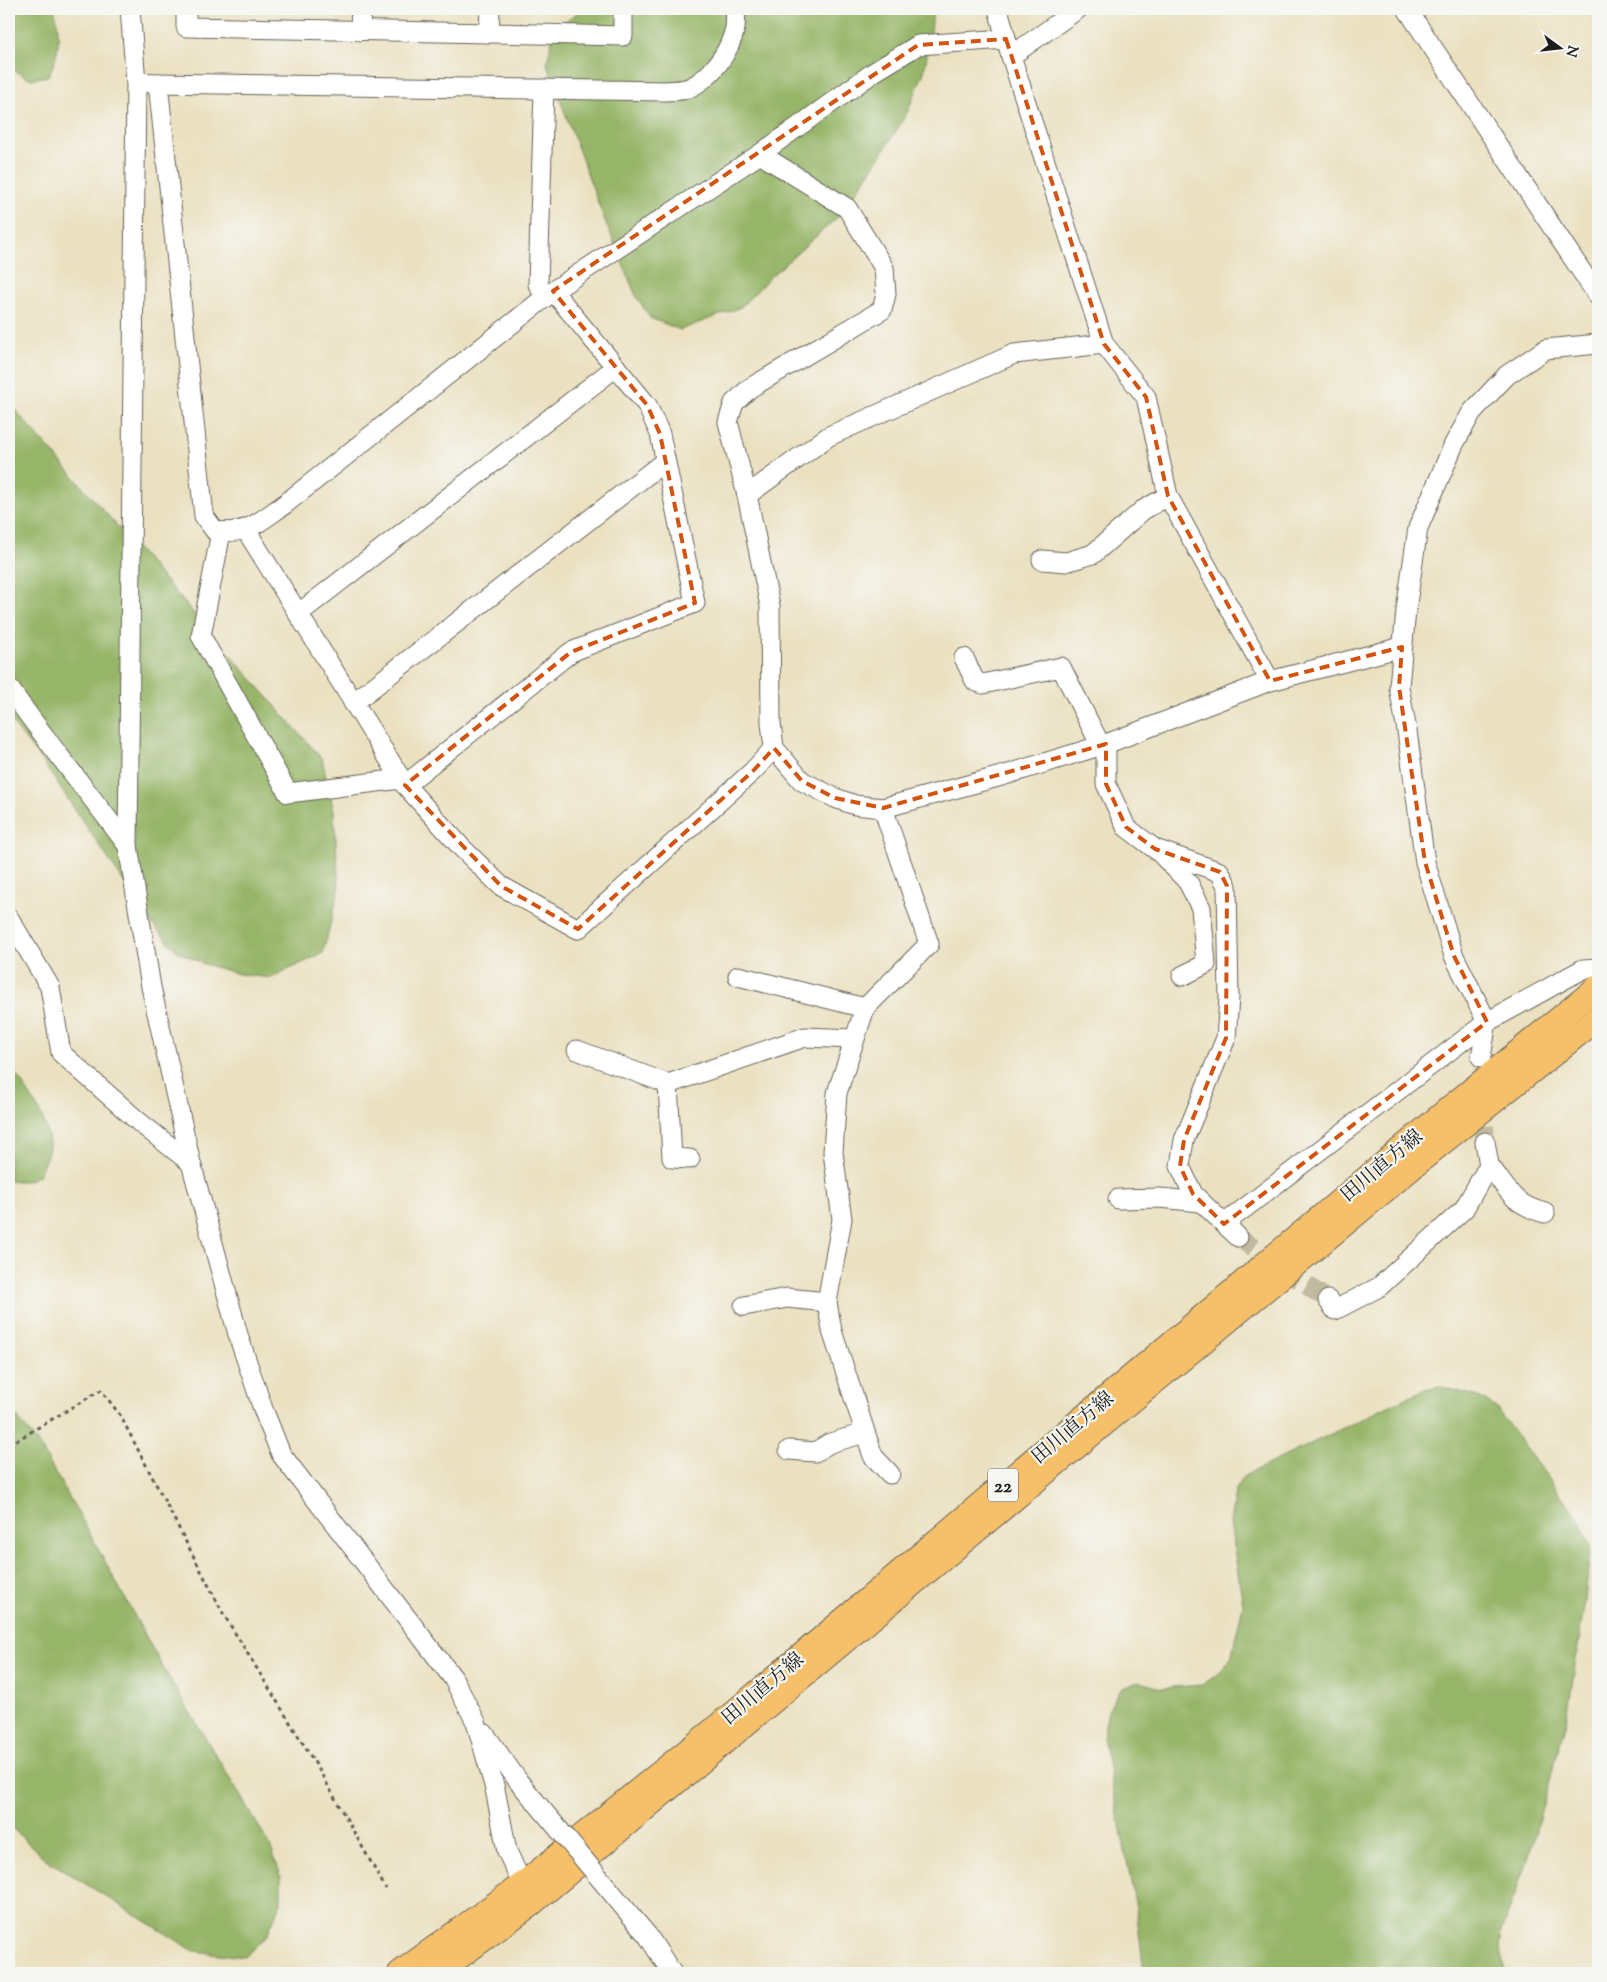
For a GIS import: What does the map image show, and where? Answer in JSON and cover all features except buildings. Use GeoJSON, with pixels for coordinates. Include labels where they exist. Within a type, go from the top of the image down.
{"type":"FeatureCollection","features":[{"type":"Feature","properties":{"kind":"main road","name":"田川直方線"},"geometry":{"type":"LineString","coordinates":[[437,1973],[712,1731],[1451,1106],[1598,987]]}},
{"type":"Feature","properties":{"kind":"main road","name":"田川直方線"},"geometry":{"type":"LineString","coordinates":[[400,1973],[527,1894],[1598,1018]]}},
{"type":"Feature","properties":{"kind":"street"},"geometry":{"type":"LineString","coordinates":[[130,9],[136,82],[128,846],[151,987],[191,1163],[239,1338],[262,1409],[281,1454],[453,1678],[476,1722],[519,1782],[648,1936],[672,1973]]}},
{"type":"Feature","properties":{"kind":"street"},"geometry":{"type":"LineString","coordinates":[[186,9],[186,27],[623,36],[623,9]]}},
{"type":"Feature","properties":{"kind":"street"},"geometry":{"type":"LineString","coordinates":[[360,9],[360,31]]}},
{"type":"Feature","properties":{"kind":"street"},"geometry":{"type":"LineString","coordinates":[[489,33],[490,9]]}},
{"type":"Feature","properties":{"kind":"street"},"geometry":{"type":"LineString","coordinates":[[136,82],[666,91],[687,89],[714,70],[727,48],[735,28],[736,9]]}},
{"type":"Feature","properties":{"kind":"street"},"geometry":{"type":"LineString","coordinates":[[998,9],[1008,47],[1104,344],[1146,397],[1168,496],[1270,681]]}},
{"type":"Feature","properties":{"kind":"street"},"geometry":{"type":"LineString","coordinates":[[158,83],[204,516],[215,531],[230,533],[246,530],[285,504],[549,294],[760,154],[874,72],[918,44],[1008,47],[1078,9]]}},
{"type":"Feature","properties":{"kind":"street"},"geometry":{"type":"LineString","coordinates":[[1407,9],[1598,296]]}},
{"type":"Feature","properties":{"kind":"street"},"geometry":{"type":"LineString","coordinates":[[221,532],[200,636],[288,794],[403,782],[571,652],[695,603],[660,434],[647,405],[616,367],[538,284],[544,89]]}},
{"type":"Feature","properties":{"kind":"street"},"geometry":{"type":"LineString","coordinates":[[760,154],[847,208],[884,268],[886,294],[882,310],[750,388],[734,403],[728,422],[747,495],[770,606],[771,723],[774,748],[802,781],[834,798],[855,806],[883,808],[1104,745],[1270,681],[1402,647]]}},
{"type":"Feature","properties":{"kind":"street"},"geometry":{"type":"LineString","coordinates":[[747,495],[829,436],[1014,354],[1104,344]]}},
{"type":"Feature","properties":{"kind":"street"},"geometry":{"type":"LineString","coordinates":[[1481,1057],[1487,1022],[1454,956],[1425,862],[1399,687],[1402,647],[1418,528],[1454,444],[1472,412],[1507,375],[1546,349],[1598,344]]}},
{"type":"Feature","properties":{"kind":"street"},"geometry":{"type":"LineString","coordinates":[[298,614],[616,367]]}},
{"type":"Feature","properties":{"kind":"street"},"geometry":{"type":"LineString","coordinates":[[354,703],[665,461]]}},
{"type":"Feature","properties":{"kind":"street"},"geometry":{"type":"LineString","coordinates":[[1042,560],[1066,562],[1094,554],[1143,510],[1168,496]]}},
{"type":"Feature","properties":{"kind":"street"},"geometry":{"type":"LineString","coordinates":[[246,530],[403,782],[462,848],[501,886],[578,929],[754,771],[774,748]]}},
{"type":"Feature","properties":{"kind":"street"},"geometry":{"type":"LineString","coordinates":[[964,658],[975,681],[983,684],[1061,667],[1104,745],[1106,784],[1126,828],[1155,849],[1188,882],[1201,908],[1206,964],[1182,976]]}},
{"type":"Feature","properties":{"kind":"street"},"geometry":{"type":"LineString","coordinates":[[9,688],[39,731],[92,797],[128,846]]}},
{"type":"Feature","properties":{"kind":"street"},"geometry":{"type":"LineString","coordinates":[[883,808],[929,944],[865,1008],[837,1092],[833,1152],[842,1219],[827,1302],[832,1330],[873,1456],[890,1474]]}},
{"type":"Feature","properties":{"kind":"street"},"geometry":{"type":"LineString","coordinates":[[1155,849],[1220,872],[1228,886],[1229,998],[1226,1038],[1184,1140],[1180,1166],[1193,1194],[1231,1230],[1487,1022],[1583,969],[1598,968]]}},
{"type":"Feature","properties":{"kind":"street"},"geometry":{"type":"LineString","coordinates":[[9,918],[50,987],[61,1053],[139,1122],[191,1163]]}},
{"type":"Feature","properties":{"kind":"street"},"geometry":{"type":"LineString","coordinates":[[738,976],[865,1008]]}},
{"type":"Feature","properties":{"kind":"street"},"geometry":{"type":"LineString","coordinates":[[577,1050],[668,1084],[805,1037],[855,1040]]}},
{"type":"Feature","properties":{"kind":"street"},"geometry":{"type":"LineString","coordinates":[[668,1084],[672,1158],[690,1159]]}},
{"type":"Feature","properties":{"kind":"street"},"geometry":{"type":"LineString","coordinates":[[1485,1142],[1489,1165],[1516,1200],[1528,1208],[1546,1213]]}},
{"type":"Feature","properties":{"kind":"street"},"geometry":{"type":"LineString","coordinates":[[1328,1300],[1335,1310],[1378,1287],[1464,1209],[1489,1165]]}},
{"type":"Feature","properties":{"kind":"street"},"geometry":{"type":"LineString","coordinates":[[1118,1199],[1160,1198],[1201,1202]]}},
{"type":"Feature","properties":{"kind":"street"},"geometry":{"type":"LineString","coordinates":[[744,1306],[787,1298],[827,1302]]}},
{"type":"Feature","properties":{"kind":"street"},"geometry":{"type":"LineString","coordinates":[[789,1450],[815,1452],[830,1443],[866,1433]]}},
{"type":"Feature","properties":{"kind":"street"},"geometry":{"type":"LineString","coordinates":[[476,1722],[495,1789],[507,1851],[527,1894]]}},
{"type":"Feature","properties":{"kind":"path"},"geometry":{"type":"LineString","coordinates":[[9,1445],[101,1390],[120,1415],[224,1615],[318,1768],[386,1890]]}},
{"type":"Feature","properties":{"kind":"highlighted area"},"geometry":{"type":"Polygon","coordinates":[[[1006,39],[1104,344],[1146,397],[1168,496],[1270,681],[1402,647],[1399,687],[1425,862],[1454,956],[1487,1022],[1224,1224],[1193,1194],[1180,1166],[1184,1140],[1226,1038],[1227,886],[1220,872],[1155,849],[1126,827],[1106,784],[1106,744],[883,808],[835,798],[802,781],[774,748],[753,771],[578,929],[501,886],[405,785],[571,652],[695,603],[660,434],[647,405],[553,291],[918,45],[1006,39]]]}},
{"type":"Feature","properties":{"kind":"green space"},"geometry":{"type":"Polygon","coordinates":[[[9,9],[54,9],[58,26],[58,43],[55,60],[48,76],[31,79],[9,68],[9,9]]]}},
{"type":"Feature","properties":{"kind":"green space"},"geometry":{"type":"Polygon","coordinates":[[[583,9],[933,9],[924,72],[907,113],[875,165],[838,217],[770,277],[741,307],[680,330],[650,318],[636,296],[601,211],[547,64],[552,38],[560,25],[583,9]]]}},
{"type":"Feature","properties":{"kind":"green space"},"geometry":{"type":"Polygon","coordinates":[[[9,403],[322,759],[334,811],[339,890],[323,953],[271,978],[239,974],[204,964],[177,951],[153,925],[44,764],[9,718],[9,403]]]}},
{"type":"Feature","properties":{"kind":"green space"},"geometry":{"type":"Polygon","coordinates":[[[9,1065],[35,1102],[48,1134],[49,1149],[39,1175],[27,1181],[9,1181],[9,1065]]]}},
{"type":"Feature","properties":{"kind":"green space"},"geometry":{"type":"Polygon","coordinates":[[[1439,1386],[1479,1397],[1495,1407],[1576,1515],[1590,1547],[1585,1601],[1567,1718],[1529,1855],[1502,1931],[1500,1949],[1506,1973],[1144,1973],[1136,1908],[1103,1737],[1108,1710],[1122,1687],[1140,1682],[1161,1688],[1202,1685],[1221,1672],[1231,1658],[1243,1605],[1230,1523],[1235,1491],[1244,1476],[1425,1389],[1439,1386]]]}},
{"type":"Feature","properties":{"kind":"green space"},"geometry":{"type":"Polygon","coordinates":[[[9,1407],[40,1446],[162,1666],[270,1845],[281,1876],[281,1903],[266,1937],[244,1957],[194,1951],[44,1858],[9,1825],[9,1407]]]}},
{"type":"Feature","properties":{"kind":"tunnel"},"geometry":{"type":"LineString","coordinates":[[1483,1098],[1485,1142]]}},
{"type":"Feature","properties":{"kind":"tunnel"},"geometry":{"type":"LineString","coordinates":[[1238,1237],[1328,1300]]}}]}
